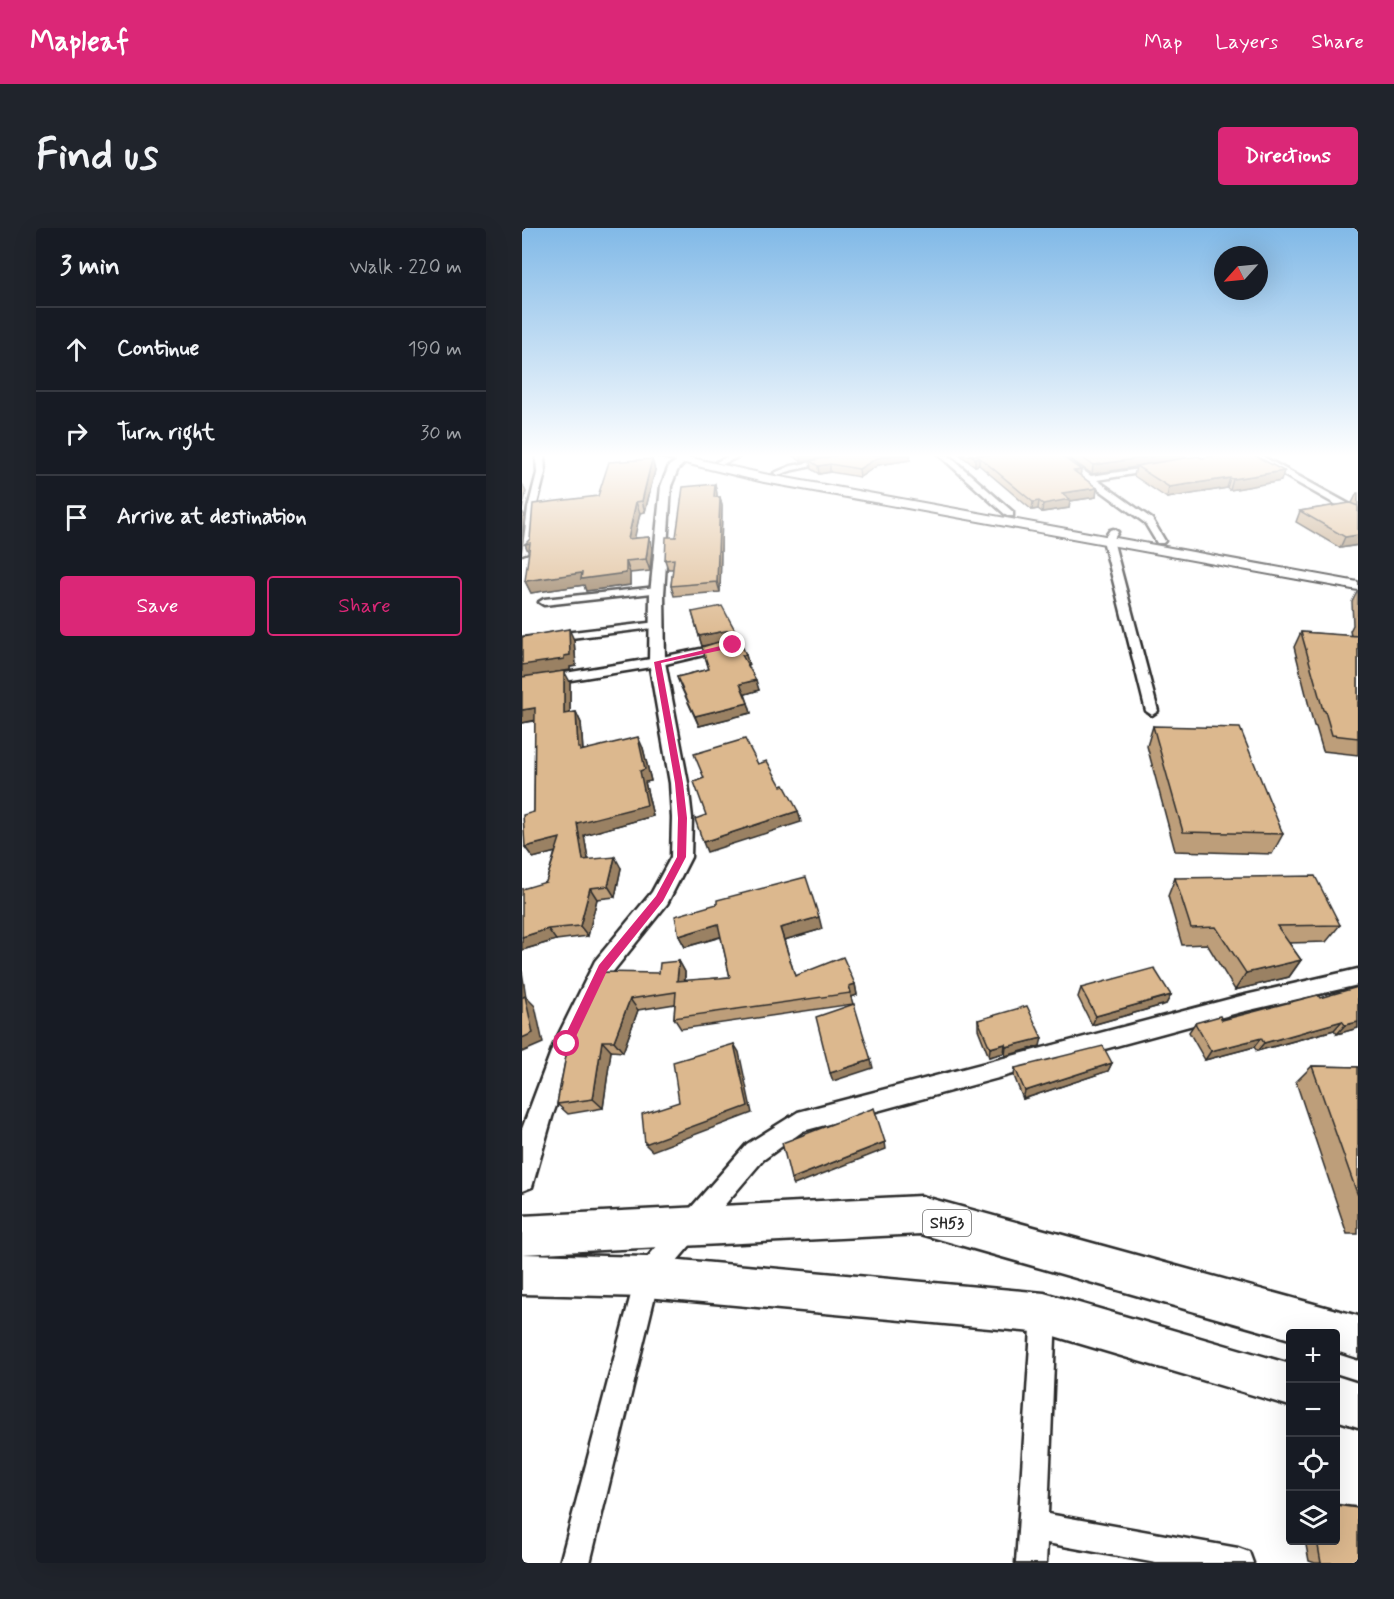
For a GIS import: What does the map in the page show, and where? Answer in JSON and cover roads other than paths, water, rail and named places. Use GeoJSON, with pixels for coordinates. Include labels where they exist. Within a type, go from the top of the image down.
{"type":"FeatureCollection","features":[{"type":"Feature","properties":{"kind":"main road"},"geometry":{"type":"LineString","coordinates":[[999,517],[1111,536],[1160,541],[1358,577]]}},
{"type":"Feature","properties":{"kind":"main road"},"geometry":{"type":"LineString","coordinates":[[1025,517],[1358,586]]}},
{"type":"Feature","properties":{"kind":"main road","name":"SH53"},"geometry":{"type":"LineString","coordinates":[[522,1235],[921,1215],[1358,1337]]}},
{"type":"Feature","properties":{"kind":"main road"},"geometry":{"type":"LineString","coordinates":[[522,1274],[647,1277],[1044,1313],[1286,1384]]}},
{"type":"Feature","properties":{"kind":"main road"},"geometry":{"type":"LineString","coordinates":[[1340,1400],[1358,1405]]}},
{"type":"Feature","properties":{"kind":"street"},"geometry":{"type":"LineString","coordinates":[[522,551],[528,550],[527,517]]}},
{"type":"Feature","properties":{"kind":"street"},"geometry":{"type":"LineString","coordinates":[[522,1177],[539,1117],[558,1065],[603,968],[660,898],[681,857],[682,818],[679,783],[657,662],[657,590],[663,517]]}},
{"type":"Feature","properties":{"kind":"street"},"geometry":{"type":"LineString","coordinates":[[1144,517],[1149,521],[1160,541]]}},
{"type":"Feature","properties":{"kind":"street"},"geometry":{"type":"LineString","coordinates":[[1111,536],[1152,711]]}},
{"type":"Feature","properties":{"kind":"street"},"geometry":{"type":"LineString","coordinates":[[544,602],[657,590]]}},
{"type":"Feature","properties":{"kind":"street"},"geometry":{"type":"LineString","coordinates":[[522,641],[657,625]]}},
{"type":"Feature","properties":{"kind":"street"},"geometry":{"type":"LineString","coordinates":[[522,684],[657,662],[733,645]]}},
{"type":"Feature","properties":{"kind":"street"},"geometry":{"type":"LineString","coordinates":[[574,1563],[647,1277],[755,1152],[798,1122],[1241,1004],[1358,977]]}},
{"type":"Feature","properties":{"kind":"street"},"geometry":{"type":"LineString","coordinates":[[1031,1563],[1044,1313]]}},
{"type":"Feature","properties":{"kind":"street"},"geometry":{"type":"LineString","coordinates":[[1032,1526],[1238,1563]]}}]}
